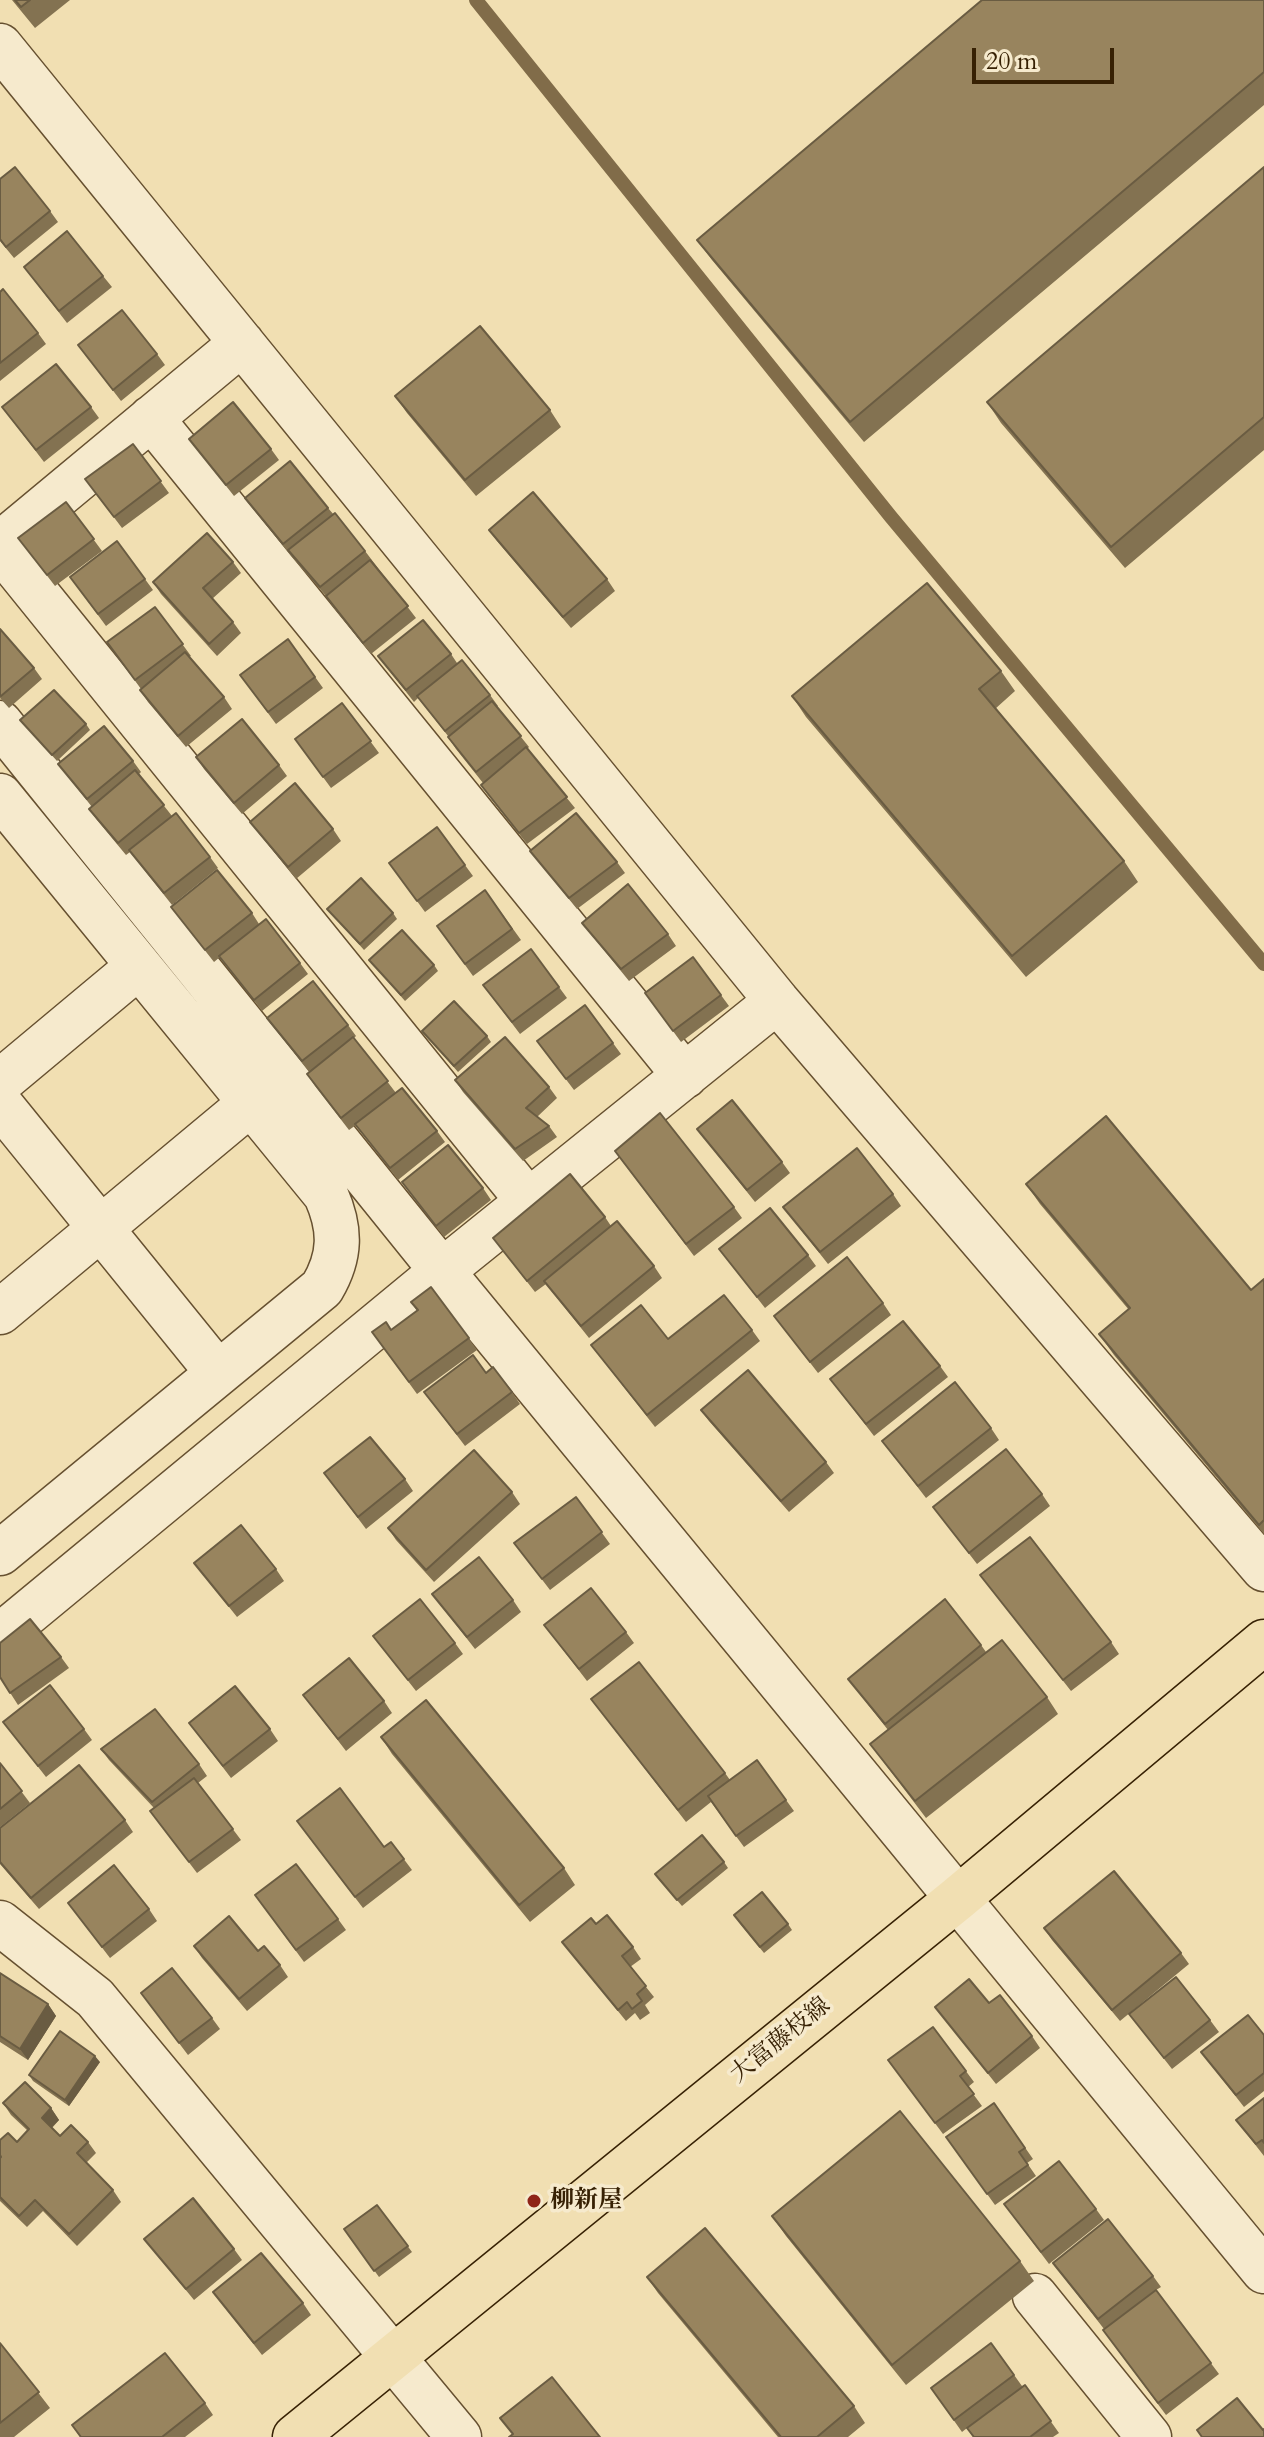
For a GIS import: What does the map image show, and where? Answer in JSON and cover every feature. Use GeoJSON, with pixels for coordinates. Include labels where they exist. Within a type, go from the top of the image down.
{"type":"FeatureCollection","features":[{"type":"Feature","properties":{"kind":"main road","name":"大富藤枝線"},"geometry":{"type":"LineString","coordinates":[[295,2437],[392,2355],[957,1899],[1264,1642]]}},
{"type":"Feature","properties":{"kind":"street"},"geometry":{"type":"LineString","coordinates":[[0,46],[777,1001],[1264,1569]]}},
{"type":"Feature","properties":{"kind":"street"},"geometry":{"type":"LineString","coordinates":[[242,343],[0,546],[529,1202]]}},
{"type":"Feature","properties":{"kind":"street"},"geometry":{"type":"LineString","coordinates":[[151,418],[685,1076]]}},
{"type":"Feature","properties":{"kind":"street"},"geometry":{"type":"LineString","coordinates":[[0,723],[442,1271],[1264,2271]]}},
{"type":"Feature","properties":{"kind":"street"},"geometry":{"type":"LineString","coordinates":[[0,1553],[322,1288],[334,1267],[338,1243],[336,1218],[326,1195],[139,966],[4,809]]}},
{"type":"Feature","properties":{"kind":"street"},"geometry":{"type":"LineString","coordinates":[[0,1082],[139,966]]}},
{"type":"Feature","properties":{"kind":"street"},"geometry":{"type":"LineString","coordinates":[[0,1636],[442,1271],[777,1001]]}},
{"type":"Feature","properties":{"kind":"street"},"geometry":{"type":"LineString","coordinates":[[0,1312],[251,1103]]}},
{"type":"Feature","properties":{"kind":"street"},"geometry":{"type":"LineString","coordinates":[[0,1104],[218,1373]]}},
{"type":"Feature","properties":{"kind":"street"},"geometry":{"type":"LineString","coordinates":[[0,1923],[95,1998],[459,2437]]}},
{"type":"Feature","properties":{"kind":"street"},"geometry":{"type":"LineString","coordinates":[[1035,2296],[1149,2437]]}},
{"type":"Feature","properties":{"kind":"building"},"geometry":{"type":"Polygon","coordinates":[[[15,0],[30,0],[21,7],[15,0]]]}},
{"type":"Feature","properties":{"kind":"building"},"geometry":{"type":"Polygon","coordinates":[[[982,0],[1264,0],[1264,72],[850,422],[697,240],[982,0]]]}},
{"type":"Feature","properties":{"kind":"building"},"geometry":{"type":"Polygon","coordinates":[[[15,167],[50,211],[6,247],[0,239],[0,179],[15,167]]]}},
{"type":"Feature","properties":{"kind":"building"},"geometry":{"type":"Polygon","coordinates":[[[1264,167],[1264,417],[1111,547],[987,402],[1264,167]]]}},
{"type":"Feature","properties":{"kind":"building"},"geometry":{"type":"Polygon","coordinates":[[[67,231],[103,276],[59,311],[24,267],[67,231]]]}},
{"type":"Feature","properties":{"kind":"building"},"geometry":{"type":"Polygon","coordinates":[[[3,289],[38,333],[0,363],[0,292],[3,289]]]}},
{"type":"Feature","properties":{"kind":"building"},"geometry":{"type":"Polygon","coordinates":[[[122,310],[157,354],[113,390],[78,345],[122,310]]]}},
{"type":"Feature","properties":{"kind":"building"},"geometry":{"type":"Polygon","coordinates":[[[480,326],[550,410],[465,480],[395,396],[480,326]]]}},
{"type":"Feature","properties":{"kind":"building"},"geometry":{"type":"Polygon","coordinates":[[[56,364],[91,407],[36,450],[2,407],[56,364]]]}},
{"type":"Feature","properties":{"kind":"building"},"geometry":{"type":"Polygon","coordinates":[[[233,402],[271,449],[226,485],[189,439],[233,402]]]}},
{"type":"Feature","properties":{"kind":"building"},"geometry":{"type":"Polygon","coordinates":[[[133,444],[161,481],[114,517],[85,479],[133,444]]]}},
{"type":"Feature","properties":{"kind":"building"},"geometry":{"type":"Polygon","coordinates":[[[290,461],[328,508],[283,544],[245,498],[290,461]]]}},
{"type":"Feature","properties":{"kind":"building"},"geometry":{"type":"Polygon","coordinates":[[[533,492],[607,579],[563,617],[489,530],[533,492]]]}},
{"type":"Feature","properties":{"kind":"building"},"geometry":{"type":"Polygon","coordinates":[[[66,502],[94,539],[47,575],[18,538],[66,502]]]}},
{"type":"Feature","properties":{"kind":"building"},"geometry":{"type":"Polygon","coordinates":[[[335,513],[365,551],[320,587],[288,550],[335,513]]]}},
{"type":"Feature","properties":{"kind":"building"},"geometry":{"type":"Polygon","coordinates":[[[207,533],[233,562],[203,588],[233,622],[209,644],[153,582],[207,533]]]}},
{"type":"Feature","properties":{"kind":"building"},"geometry":{"type":"Polygon","coordinates":[[[117,541],[145,579],[98,614],[70,577],[117,541]]]}},
{"type":"Feature","properties":{"kind":"building"},"geometry":{"type":"Polygon","coordinates":[[[370,560],[408,606],[363,643],[326,596],[370,560]]]}},
{"type":"Feature","properties":{"kind":"building"},"geometry":{"type":"Polygon","coordinates":[[[927,583],[1001,671],[979,689],[1124,861],[1012,956],[792,696],[927,583]]]}},
{"type":"Feature","properties":{"kind":"building"},"geometry":{"type":"Polygon","coordinates":[[[155,607],[183,644],[135,680],[107,642],[155,607]]]}},
{"type":"Feature","properties":{"kind":"building"},"geometry":{"type":"Polygon","coordinates":[[[423,620],[451,654],[406,690],[378,656],[423,620]]]}},
{"type":"Feature","properties":{"kind":"building"},"geometry":{"type":"Polygon","coordinates":[[[0,629],[34,668],[1,696],[0,695],[0,629]]]}},
{"type":"Feature","properties":{"kind":"building"},"geometry":{"type":"Polygon","coordinates":[[[288,639],[315,677],[268,712],[240,675],[288,639]]]}},
{"type":"Feature","properties":{"kind":"building"},"geometry":{"type":"Polygon","coordinates":[[[185,652],[224,697],[178,736],[140,690],[185,652]]]}},
{"type":"Feature","properties":{"kind":"building"},"geometry":{"type":"Polygon","coordinates":[[[462,660],[490,695],[445,731],[417,696],[462,660]]]}},
{"type":"Feature","properties":{"kind":"building"},"geometry":{"type":"Polygon","coordinates":[[[54,690],[86,724],[52,755],[20,720],[54,690]]]}},
{"type":"Feature","properties":{"kind":"building"},"geometry":{"type":"Polygon","coordinates":[[[492,701],[521,736],[476,772],[448,737],[492,701]]]}},
{"type":"Feature","properties":{"kind":"building"},"geometry":{"type":"Polygon","coordinates":[[[342,703],[371,741],[323,777],[295,739],[342,703]]]}},
{"type":"Feature","properties":{"kind":"building"},"geometry":{"type":"Polygon","coordinates":[[[242,719],[279,765],[234,803],[196,757],[242,719]]]}},
{"type":"Feature","properties":{"kind":"building"},"geometry":{"type":"Polygon","coordinates":[[[104,726],[133,761],[87,799],[58,764],[104,726]]]}},
{"type":"Feature","properties":{"kind":"building"},"geometry":{"type":"Polygon","coordinates":[[[526,747],[567,797],[519,833],[481,785],[526,747]]]}},
{"type":"Feature","properties":{"kind":"building"},"geometry":{"type":"Polygon","coordinates":[[[135,770],[164,805],[118,843],[89,809],[135,770]]]}},
{"type":"Feature","properties":{"kind":"building"},"geometry":{"type":"Polygon","coordinates":[[[295,783],[333,829],[288,867],[250,822],[295,783]]]}},
{"type":"Feature","properties":{"kind":"building"},"geometry":{"type":"Polygon","coordinates":[[[176,813],[210,857],[164,893],[129,850],[176,813]]]}},
{"type":"Feature","properties":{"kind":"building"},"geometry":{"type":"Polygon","coordinates":[[[576,813],[617,862],[569,898],[530,851],[576,813]]]}},
{"type":"Feature","properties":{"kind":"building"},"geometry":{"type":"Polygon","coordinates":[[[437,827],[465,865],[417,901],[389,863],[437,827]]]}},
{"type":"Feature","properties":{"kind":"building"},"geometry":{"type":"Polygon","coordinates":[[[217,870],[252,913],[205,950],[171,907],[217,870]]]}},
{"type":"Feature","properties":{"kind":"building"},"geometry":{"type":"Polygon","coordinates":[[[361,878],[393,913],[360,944],[327,909],[361,878]]]}},
{"type":"Feature","properties":{"kind":"building"},"geometry":{"type":"Polygon","coordinates":[[[628,884],[668,934],[621,969],[582,923],[628,884]]]}},
{"type":"Feature","properties":{"kind":"building"},"geometry":{"type":"Polygon","coordinates":[[[485,890],[512,929],[465,964],[437,926],[485,890]]]}},
{"type":"Feature","properties":{"kind":"building"},"geometry":{"type":"Polygon","coordinates":[[[266,919],[300,963],[254,1000],[219,956],[266,919]]]}},
{"type":"Feature","properties":{"kind":"building"},"geometry":{"type":"Polygon","coordinates":[[[402,930],[434,965],[401,995],[369,960],[402,930]]]}},
{"type":"Feature","properties":{"kind":"building"},"geometry":{"type":"Polygon","coordinates":[[[531,949],[559,987],[512,1022],[483,985],[531,949]]]}},
{"type":"Feature","properties":{"kind":"building"},"geometry":{"type":"Polygon","coordinates":[[[693,957],[721,995],[673,1031],[645,993],[693,957]]]}},
{"type":"Feature","properties":{"kind":"building"},"geometry":{"type":"Polygon","coordinates":[[[313,981],[348,1025],[302,1061],[267,1018],[313,981]]]}},
{"type":"Feature","properties":{"kind":"building"},"geometry":{"type":"Polygon","coordinates":[[[454,1001],[487,1036],[454,1066],[422,1031],[454,1001]]]}},
{"type":"Feature","properties":{"kind":"building"},"geometry":{"type":"Polygon","coordinates":[[[585,1005],[613,1043],[566,1079],[537,1041],[585,1005]]]}},
{"type":"Feature","properties":{"kind":"building"},"geometry":{"type":"Polygon","coordinates":[[[353,1037],[388,1081],[341,1118],[307,1074],[353,1037]]]}},
{"type":"Feature","properties":{"kind":"building"},"geometry":{"type":"Polygon","coordinates":[[[505,1037],[549,1087],[526,1108],[549,1126],[515,1149],[455,1080],[505,1037]]]}},
{"type":"Feature","properties":{"kind":"building"},"geometry":{"type":"Polygon","coordinates":[[[402,1088],[437,1131],[390,1168],[355,1124],[402,1088]]]}},
{"type":"Feature","properties":{"kind":"building"},"geometry":{"type":"Polygon","coordinates":[[[732,1100],[782,1162],[747,1190],[697,1129],[732,1100]]]}},
{"type":"Feature","properties":{"kind":"building"},"geometry":{"type":"Polygon","coordinates":[[[660,1113],[734,1207],[686,1244],[615,1151],[660,1113]]]}},
{"type":"Feature","properties":{"kind":"building"},"geometry":{"type":"Polygon","coordinates":[[[1106,1116],[1251,1290],[1264,1279],[1264,1520],[1259,1525],[1099,1334],[1130,1308],[1026,1184],[1106,1116]]]}},
{"type":"Feature","properties":{"kind":"building"},"geometry":{"type":"Polygon","coordinates":[[[448,1145],[483,1188],[436,1226],[402,1182],[448,1145]]]}},
{"type":"Feature","properties":{"kind":"building"},"geometry":{"type":"Polygon","coordinates":[[[857,1148],[893,1194],[820,1252],[783,1207],[857,1148]]]}},
{"type":"Feature","properties":{"kind":"building"},"geometry":{"type":"Polygon","coordinates":[[[570,1174],[605,1217],[527,1281],[493,1238],[570,1174]]]}},
{"type":"Feature","properties":{"kind":"building"},"geometry":{"type":"Polygon","coordinates":[[[770,1208],[808,1255],[757,1297],[719,1249],[770,1208]]]}},
{"type":"Feature","properties":{"kind":"building"},"geometry":{"type":"Polygon","coordinates":[[[617,1221],[654,1266],[581,1326],[544,1281],[617,1221]]]}},
{"type":"Feature","properties":{"kind":"building"},"geometry":{"type":"Polygon","coordinates":[[[847,1257],[883,1303],[810,1362],[774,1316],[847,1257]]]}},
{"type":"Feature","properties":{"kind":"building"},"geometry":{"type":"Polygon","coordinates":[[[431,1287],[469,1338],[409,1382],[372,1332],[386,1322],[391,1330],[418,1310],[411,1302],[431,1287]]]}},
{"type":"Feature","properties":{"kind":"building"},"geometry":{"type":"Polygon","coordinates":[[[724,1295],[752,1330],[647,1415],[591,1345],[641,1305],[668,1339],[724,1295]]]}},
{"type":"Feature","properties":{"kind":"building"},"geometry":{"type":"Polygon","coordinates":[[[903,1321],[940,1366],[866,1424],[830,1379],[903,1321]]]}},
{"type":"Feature","properties":{"kind":"building"},"geometry":{"type":"Polygon","coordinates":[[[473,1355],[486,1373],[493,1367],[512,1392],[457,1434],[424,1392],[473,1355]]]}},
{"type":"Feature","properties":{"kind":"building"},"geometry":{"type":"Polygon","coordinates":[[[748,1370],[826,1462],[781,1501],[701,1410],[748,1370]]]}},
{"type":"Feature","properties":{"kind":"building"},"geometry":{"type":"Polygon","coordinates":[[[955,1382],[991,1428],[918,1486],[882,1441],[955,1382]]]}},
{"type":"Feature","properties":{"kind":"building"},"geometry":{"type":"Polygon","coordinates":[[[370,1437],[405,1479],[358,1517],[324,1473],[370,1437]]]}},
{"type":"Feature","properties":{"kind":"building"},"geometry":{"type":"Polygon","coordinates":[[[1006,1449],[1042,1494],[969,1553],[933,1507],[1006,1449]]]}},
{"type":"Feature","properties":{"kind":"building"},"geometry":{"type":"Polygon","coordinates":[[[474,1450],[512,1492],[426,1570],[388,1528],[474,1450]]]}},
{"type":"Feature","properties":{"kind":"building"},"geometry":{"type":"Polygon","coordinates":[[[576,1497],[602,1532],[542,1579],[514,1543],[576,1497]]]}},
{"type":"Feature","properties":{"kind":"building"},"geometry":{"type":"Polygon","coordinates":[[[241,1525],[276,1569],[229,1606],[194,1563],[241,1525]]]}},
{"type":"Feature","properties":{"kind":"building"},"geometry":{"type":"Polygon","coordinates":[[[1030,1537],[1111,1642],[1063,1680],[980,1575],[1030,1537]]]}},
{"type":"Feature","properties":{"kind":"building"},"geometry":{"type":"Polygon","coordinates":[[[479,1557],[513,1600],[467,1637],[432,1594],[479,1557]]]}},
{"type":"Feature","properties":{"kind":"building"},"geometry":{"type":"Polygon","coordinates":[[[591,1588],[626,1632],[579,1669],[544,1625],[591,1588]]]}},
{"type":"Feature","properties":{"kind":"building"},"geometry":{"type":"Polygon","coordinates":[[[420,1599],[455,1643],[408,1680],[373,1636],[420,1599]]]}},
{"type":"Feature","properties":{"kind":"building"},"geometry":{"type":"Polygon","coordinates":[[[945,1599],[981,1645],[885,1724],[848,1679],[945,1599]]]}},
{"type":"Feature","properties":{"kind":"building"},"geometry":{"type":"Polygon","coordinates":[[[30,1619],[61,1657],[10,1693],[0,1677],[0,1643],[30,1619]]]}},
{"type":"Feature","properties":{"kind":"building"},"geometry":{"type":"Polygon","coordinates":[[[1002,1640],[1047,1697],[915,1801],[870,1744],[1002,1640]]]}},
{"type":"Feature","properties":{"kind":"building"},"geometry":{"type":"Polygon","coordinates":[[[349,1658],[384,1701],[338,1739],[303,1695],[349,1658]]]}},
{"type":"Feature","properties":{"kind":"building"},"geometry":{"type":"Polygon","coordinates":[[[639,1662],[725,1773],[678,1810],[591,1699],[639,1662]]]}},
{"type":"Feature","properties":{"kind":"building"},"geometry":{"type":"Polygon","coordinates":[[[50,1685],[84,1729],[38,1766],[3,1722],[50,1685]]]}},
{"type":"Feature","properties":{"kind":"building"},"geometry":{"type":"Polygon","coordinates":[[[235,1686],[270,1729],[223,1766],[189,1723],[235,1686]]]}},
{"type":"Feature","properties":{"kind":"building"},"geometry":{"type":"Polygon","coordinates":[[[426,1700],[564,1868],[519,1905],[381,1737],[426,1700]]]}},
{"type":"Feature","properties":{"kind":"building"},"geometry":{"type":"Polygon","coordinates":[[[155,1709],[199,1764],[152,1802],[101,1749],[155,1709]]]}},
{"type":"Feature","properties":{"kind":"building"},"geometry":{"type":"Polygon","coordinates":[[[757,1760],[786,1800],[736,1836],[708,1796],[757,1760]]]}},
{"type":"Feature","properties":{"kind":"building"},"geometry":{"type":"Polygon","coordinates":[[[0,1763],[22,1791],[0,1809],[0,1763]]]}},
{"type":"Feature","properties":{"kind":"building"},"geometry":{"type":"Polygon","coordinates":[[[79,1765],[125,1820],[31,1898],[0,1862],[0,1828],[79,1765]]]}},
{"type":"Feature","properties":{"kind":"building"},"geometry":{"type":"Polygon","coordinates":[[[194,1778],[233,1829],[189,1862],[150,1811],[194,1778]]]}},
{"type":"Feature","properties":{"kind":"building"},"geometry":{"type":"Polygon","coordinates":[[[340,1788],[384,1847],[391,1842],[404,1859],[355,1897],[297,1821],[340,1788]]]}},
{"type":"Feature","properties":{"kind":"building"},"geometry":{"type":"Polygon","coordinates":[[[702,1835],[724,1862],[677,1900],[655,1874],[702,1835]]]}},
{"type":"Feature","properties":{"kind":"building"},"geometry":{"type":"Polygon","coordinates":[[[296,1864],[338,1919],[296,1950],[255,1895],[296,1864]]]}},
{"type":"Feature","properties":{"kind":"building"},"geometry":{"type":"Polygon","coordinates":[[[114,1865],[149,1909],[102,1947],[68,1903],[114,1865]]]}},
{"type":"Feature","properties":{"kind":"building"},"geometry":{"type":"Polygon","coordinates":[[[1114,1871],[1181,1953],[1112,2010],[1044,1928],[1114,1871]]]}},
{"type":"Feature","properties":{"kind":"building"},"geometry":{"type":"Polygon","coordinates":[[[762,1892],[788,1924],[760,1947],[734,1915],[762,1892]]]}},
{"type":"Feature","properties":{"kind":"building"},"geometry":{"type":"Polygon","coordinates":[[[607,1915],[633,1947],[622,1956],[646,1986],[637,1994],[642,2001],[632,2009],[627,2002],[618,2010],[562,1942],[591,1918],[596,1924],[607,1915]]]}},
{"type":"Feature","properties":{"kind":"building"},"geometry":{"type":"Polygon","coordinates":[[[229,1916],[258,1951],[264,1946],[280,1965],[239,1999],[194,1946],[229,1916]]]}},
{"type":"Feature","properties":{"kind":"building"},"geometry":{"type":"Polygon","coordinates":[[[172,1968],[212,2018],[179,2043],[141,1993],[172,1968]]]}},
{"type":"Feature","properties":{"kind":"building"},"geometry":{"type":"Polygon","coordinates":[[[0,1973],[48,2004],[20,2049],[0,2036],[0,1973]]]}},
{"type":"Feature","properties":{"kind":"building"},"geometry":{"type":"Polygon","coordinates":[[[1176,1977],[1210,2020],[1164,2058],[1129,2014],[1176,1977]]]}},
{"type":"Feature","properties":{"kind":"building"},"geometry":{"type":"Polygon","coordinates":[[[969,1979],[989,2003],[1000,1995],[1032,2036],[988,2073],[935,2007],[969,1979]]]}},
{"type":"Feature","properties":{"kind":"building"},"geometry":{"type":"Polygon","coordinates":[[[1248,2015],[1264,2035],[1264,2073],[1236,2095],[1201,2052],[1248,2015]]]}},
{"type":"Feature","properties":{"kind":"building"},"geometry":{"type":"Polygon","coordinates":[[[933,2027],[966,2071],[960,2076],[974,2094],[935,2123],[888,2060],[933,2027]]]}},
{"type":"Feature","properties":{"kind":"building"},"geometry":{"type":"Polygon","coordinates":[[[60,2031],[95,2056],[65,2100],[29,2075],[60,2031]]]}},
{"type":"Feature","properties":{"kind":"building"},"geometry":{"type":"Polygon","coordinates":[[[25,2082],[51,2108],[42,2118],[60,2136],[71,2125],[88,2142],[77,2153],[113,2190],[69,2234],[35,2200],[19,2216],[0,2197],[0,2140],[8,2133],[17,2142],[29,2129],[3,2103],[25,2082]]]}},
{"type":"Feature","properties":{"kind":"building"},"geometry":{"type":"Polygon","coordinates":[[[1264,2098],[1264,2143],[1262,2140],[1256,2144],[1236,2120],[1264,2098]]]}},
{"type":"Feature","properties":{"kind":"building"},"geometry":{"type":"Polygon","coordinates":[[[994,2103],[1025,2148],[1019,2152],[1028,2165],[987,2194],[946,2137],[994,2103]]]}},
{"type":"Feature","properties":{"kind":"building"},"geometry":{"type":"Polygon","coordinates":[[[900,2111],[1020,2261],[892,2365],[772,2216],[900,2111]]]}},
{"type":"Feature","properties":{"kind":"building"},"geometry":{"type":"Polygon","coordinates":[[[1059,2161],[1096,2209],[1041,2252],[1004,2204],[1059,2161]]]}},
{"type":"Feature","properties":{"kind":"building"},"geometry":{"type":"Polygon","coordinates":[[[193,2198],[234,2249],[186,2289],[144,2239],[193,2198]]]}},
{"type":"Feature","properties":{"kind":"building"},"geometry":{"type":"Polygon","coordinates":[[[377,2205],[408,2246],[374,2271],[344,2229],[377,2205]]]}},
{"type":"Feature","properties":{"kind":"building"},"geometry":{"type":"Polygon","coordinates":[[[1108,2219],[1153,2276],[1098,2319],[1053,2263],[1108,2219]]]}},
{"type":"Feature","properties":{"kind":"building"},"geometry":{"type":"Polygon","coordinates":[[[705,2228],[854,2406],[817,2437],[781,2437],[647,2277],[705,2228]]]}},
{"type":"Feature","properties":{"kind":"building"},"geometry":{"type":"Polygon","coordinates":[[[261,2253],[303,2303],[254,2343],[213,2292],[261,2253]]]}},
{"type":"Feature","properties":{"kind":"building"},"geometry":{"type":"Polygon","coordinates":[[[1156,2290],[1211,2363],[1158,2403],[1103,2330],[1156,2290]]]}},
{"type":"Feature","properties":{"kind":"building"},"geometry":{"type":"Polygon","coordinates":[[[0,2343],[39,2392],[0,2423],[0,2343]]]}},
{"type":"Feature","properties":{"kind":"building"},"geometry":{"type":"Polygon","coordinates":[[[991,2343],[1014,2375],[954,2420],[931,2388],[991,2343]]]}},
{"type":"Feature","properties":{"kind":"building"},"geometry":{"type":"Polygon","coordinates":[[[165,2353],[205,2403],[162,2437],[81,2437],[72,2425],[165,2353]]]}},
{"type":"Feature","properties":{"kind":"building"},"geometry":{"type":"Polygon","coordinates":[[[552,2377],[600,2437],[509,2437],[513,2434],[500,2418],[552,2377]]]}},
{"type":"Feature","properties":{"kind":"building"},"geometry":{"type":"Polygon","coordinates":[[[1025,2385],[1051,2421],[1030,2437],[974,2437],[967,2428],[1025,2385]]]}},
{"type":"Feature","properties":{"kind":"building"},"geometry":{"type":"Polygon","coordinates":[[[1237,2398],[1264,2429],[1264,2437],[1202,2437],[1197,2430],[1237,2398]]]}},
{"type":"Feature","properties":{"kind":"waterway"},"geometry":{"type":"LineString","coordinates":[[476,0],[891,517],[1264,964]]}},
{"type":"Feature","properties":{"kind":"place","name":"柳新屋"},"geometry":{"type":"Point","coordinates":[534,2201]}}]}
